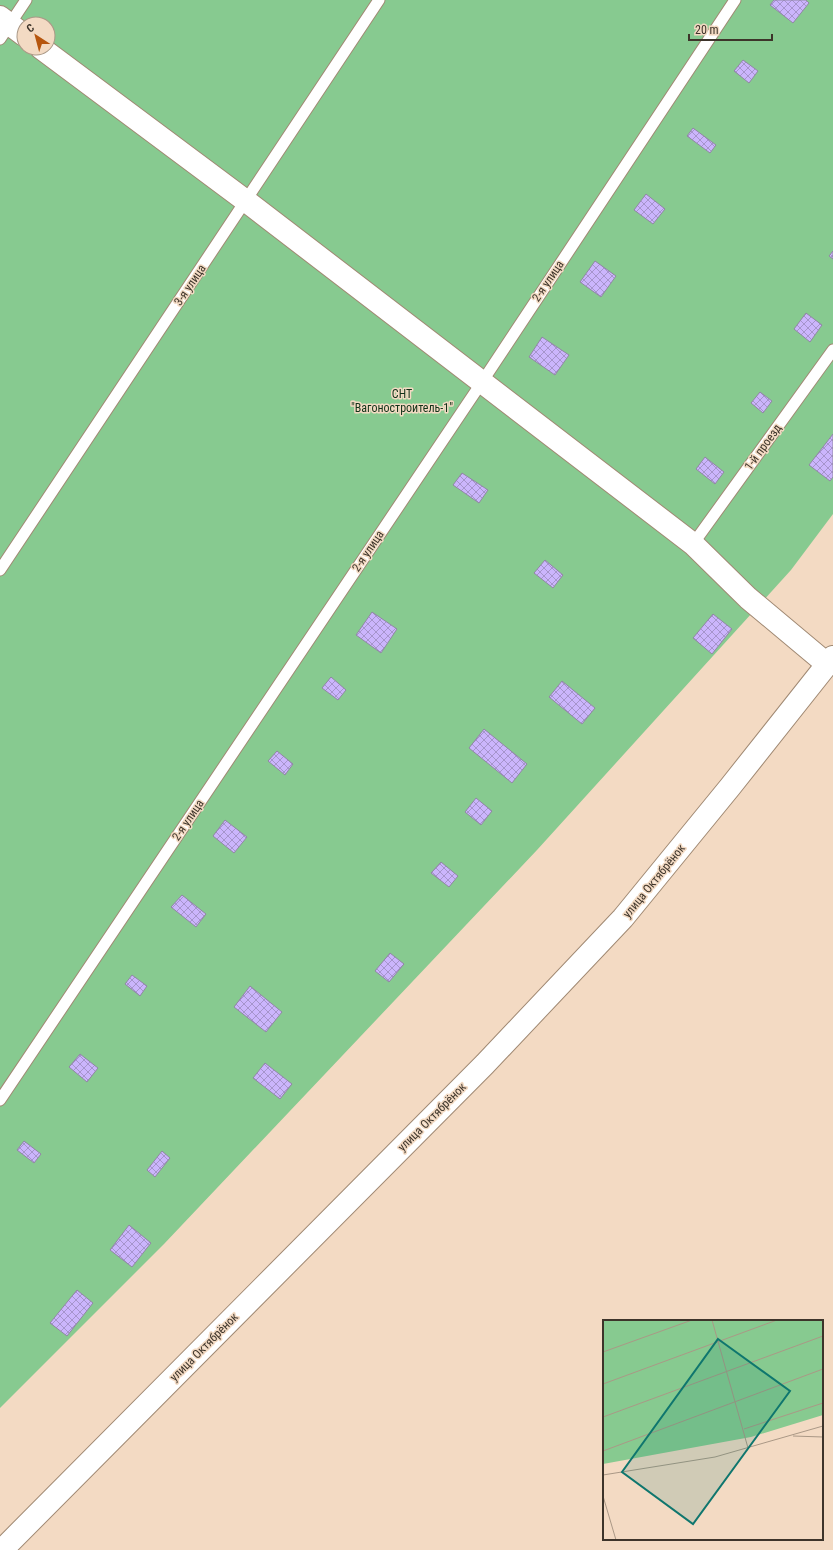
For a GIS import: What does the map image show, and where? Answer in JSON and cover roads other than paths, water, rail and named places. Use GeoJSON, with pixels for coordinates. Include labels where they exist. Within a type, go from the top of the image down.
{"type":"FeatureCollection","features":[{"type":"Feature","properties":{"kind":"street"},"geometry":{"type":"LineString","coordinates":[[52,56],[246,201],[693,544],[748,598],[830,661]]}},
{"type":"Feature","properties":{"kind":"street","name":"улица Октябрёнок"},"geometry":{"type":"LineString","coordinates":[[2,1550],[485,1064],[623,918],[830,661]]}},
{"type":"Feature","properties":{"kind":"lane"},"geometry":{"type":"LineString","coordinates":[[8,29],[26,0]]}},
{"type":"Feature","properties":{"kind":"lane","name":"3-я улица"},"geometry":{"type":"LineString","coordinates":[[0,570],[379,0]]}},
{"type":"Feature","properties":{"kind":"lane","name":"2-я улица"},"geometry":{"type":"LineString","coordinates":[[0,1100],[482,382],[735,0]]}},
{"type":"Feature","properties":{"kind":"lane","name":"1-й проезд"},"geometry":{"type":"LineString","coordinates":[[693,544],[833,350]]}},
{"type":"Feature","properties":{"kind":"park label","name":"СНТ \"Вагоностроитель-1\""},"geometry":{"type":"Point","coordinates":[402,401]}}]}
